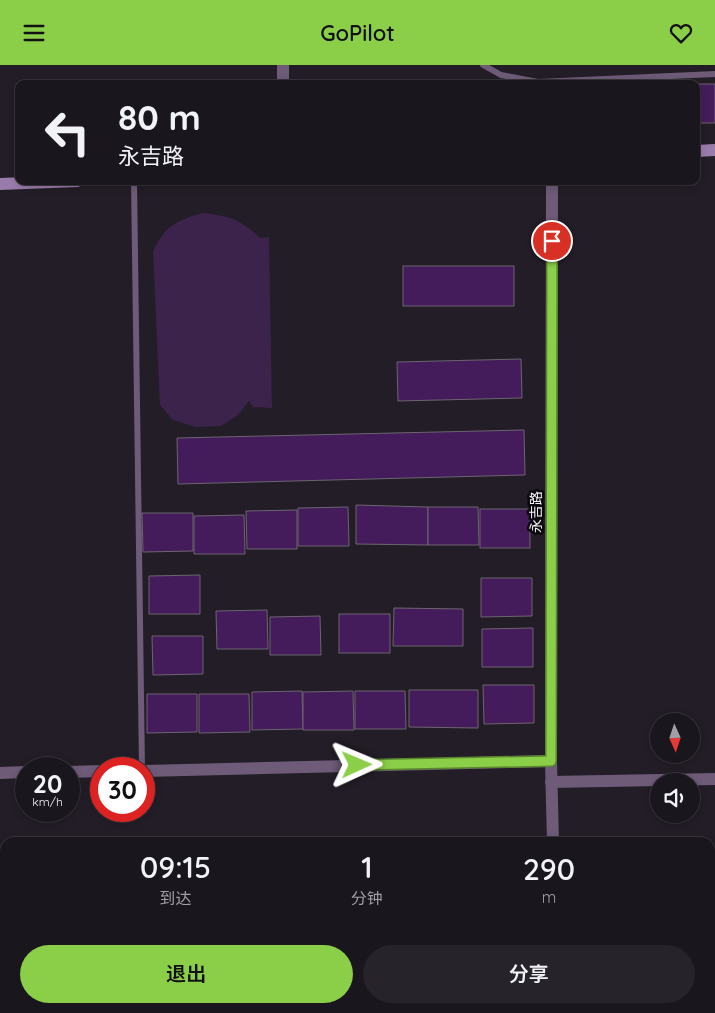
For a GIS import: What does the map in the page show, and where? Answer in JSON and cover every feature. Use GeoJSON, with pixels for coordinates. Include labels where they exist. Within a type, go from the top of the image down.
{"type":"FeatureCollection","features":[{"type":"Feature","properties":{"kind":"street"},"geometry":{"type":"LineString","coordinates":[[283,65],[283,80]]}},
{"type":"Feature","properties":{"kind":"street"},"geometry":{"type":"LineString","coordinates":[[700,151],[715,150]]}},
{"type":"Feature","properties":{"kind":"street"},"geometry":{"type":"LineString","coordinates":[[0,184],[15,183]]}},
{"type":"Feature","properties":{"kind":"street","name":"永吉路"},"geometry":{"type":"LineString","coordinates":[[552,185],[551,782],[553,837]]}},
{"type":"Feature","properties":{"kind":"street"},"geometry":{"type":"LineString","coordinates":[[155,770],[551,761]]}},
{"type":"Feature","properties":{"kind":"street"},"geometry":{"type":"LineString","coordinates":[[0,773],[15,772]]}},
{"type":"Feature","properties":{"kind":"street"},"geometry":{"type":"LineString","coordinates":[[551,782],[715,779]]}},
{"type":"Feature","properties":{"kind":"lane"},"geometry":{"type":"LineString","coordinates":[[483,65],[501,75],[527,80]]}},
{"type":"Feature","properties":{"kind":"lane"},"geometry":{"type":"LineString","coordinates":[[659,80],[715,74]]}},
{"type":"Feature","properties":{"kind":"lane"},"geometry":{"type":"LineString","coordinates":[[134,185],[143,757]]}},
{"type":"Feature","properties":{"kind":"shaded area"},"geometry":{"type":"Polygon","coordinates":[[[203,213],[234,219],[260,238],[269,237],[272,408],[253,407],[249,401],[238,415],[221,426],[196,427],[173,420],[160,405],[153,252],[157,243],[172,225],[203,213]]]}},
{"type":"Feature","properties":{"kind":"building"},"geometry":{"type":"Polygon","coordinates":[[[700,84],[715,84],[715,123],[700,123],[700,84]]]}},
{"type":"Feature","properties":{"kind":"building"},"geometry":{"type":"Polygon","coordinates":[[[403,266],[514,266],[514,306],[403,306],[403,266]]]}},
{"type":"Feature","properties":{"kind":"building"},"geometry":{"type":"Polygon","coordinates":[[[521,359],[522,398],[398,401],[397,362],[521,359]]]}},
{"type":"Feature","properties":{"kind":"building"},"geometry":{"type":"Polygon","coordinates":[[[524,430],[525,475],[178,484],[177,438],[524,430]]]}},
{"type":"Feature","properties":{"kind":"building"},"geometry":{"type":"Polygon","coordinates":[[[356,505],[428,507],[428,545],[356,544],[356,505]]]}},
{"type":"Feature","properties":{"kind":"building"},"geometry":{"type":"Polygon","coordinates":[[[348,507],[349,546],[298,546],[298,508],[348,507]]]}},
{"type":"Feature","properties":{"kind":"building"},"geometry":{"type":"Polygon","coordinates":[[[428,507],[478,507],[479,545],[428,545],[428,507]]]}},
{"type":"Feature","properties":{"kind":"building"},"geometry":{"type":"Polygon","coordinates":[[[480,509],[530,509],[530,548],[480,548],[480,509]]]}},
{"type":"Feature","properties":{"kind":"building"},"geometry":{"type":"Polygon","coordinates":[[[297,510],[297,549],[247,549],[246,511],[297,510]]]}},
{"type":"Feature","properties":{"kind":"building"},"geometry":{"type":"Polygon","coordinates":[[[142,513],[193,513],[193,551],[143,552],[142,513]]]}},
{"type":"Feature","properties":{"kind":"building"},"geometry":{"type":"Polygon","coordinates":[[[244,515],[245,554],[194,554],[194,516],[244,515]]]}},
{"type":"Feature","properties":{"kind":"building"},"geometry":{"type":"Polygon","coordinates":[[[200,575],[200,614],[149,614],[149,576],[200,575]]]}},
{"type":"Feature","properties":{"kind":"building"},"geometry":{"type":"Polygon","coordinates":[[[481,578],[532,578],[532,616],[481,617],[481,578]]]}},
{"type":"Feature","properties":{"kind":"building"},"geometry":{"type":"Polygon","coordinates":[[[394,608],[463,609],[463,646],[393,646],[394,608]]]}},
{"type":"Feature","properties":{"kind":"building"},"geometry":{"type":"Polygon","coordinates":[[[267,610],[268,649],[217,649],[216,611],[267,610]]]}},
{"type":"Feature","properties":{"kind":"building"},"geometry":{"type":"Polygon","coordinates":[[[339,614],[390,614],[390,653],[339,653],[339,614]]]}},
{"type":"Feature","properties":{"kind":"building"},"geometry":{"type":"Polygon","coordinates":[[[320,616],[321,655],[270,655],[270,617],[320,616]]]}},
{"type":"Feature","properties":{"kind":"building"},"geometry":{"type":"Polygon","coordinates":[[[533,628],[533,667],[482,667],[482,629],[533,628]]]}},
{"type":"Feature","properties":{"kind":"building"},"geometry":{"type":"Polygon","coordinates":[[[152,636],[203,636],[203,674],[153,675],[152,636]]]}},
{"type":"Feature","properties":{"kind":"building"},"geometry":{"type":"Polygon","coordinates":[[[483,685],[534,685],[534,723],[484,724],[483,685]]]}},
{"type":"Feature","properties":{"kind":"building"},"geometry":{"type":"Polygon","coordinates":[[[409,690],[478,690],[478,728],[409,727],[409,690]]]}},
{"type":"Feature","properties":{"kind":"building"},"geometry":{"type":"Polygon","coordinates":[[[302,691],[303,729],[252,730],[252,692],[302,691]]]}},
{"type":"Feature","properties":{"kind":"building"},"geometry":{"type":"Polygon","coordinates":[[[353,691],[354,730],[303,730],[303,692],[353,691]]]}},
{"type":"Feature","properties":{"kind":"building"},"geometry":{"type":"Polygon","coordinates":[[[355,691],[405,691],[406,729],[355,729],[355,691]]]}},
{"type":"Feature","properties":{"kind":"building"},"geometry":{"type":"Polygon","coordinates":[[[147,694],[197,694],[197,732],[147,733],[147,694]]]}},
{"type":"Feature","properties":{"kind":"building"},"geometry":{"type":"Polygon","coordinates":[[[199,694],[249,694],[250,732],[199,733],[199,694]]]}},
{"type":"Feature","properties":{"kind":"route"},"geometry":{"type":"LineString","coordinates":[[357,765],[551,761],[552,241]]}}]}
